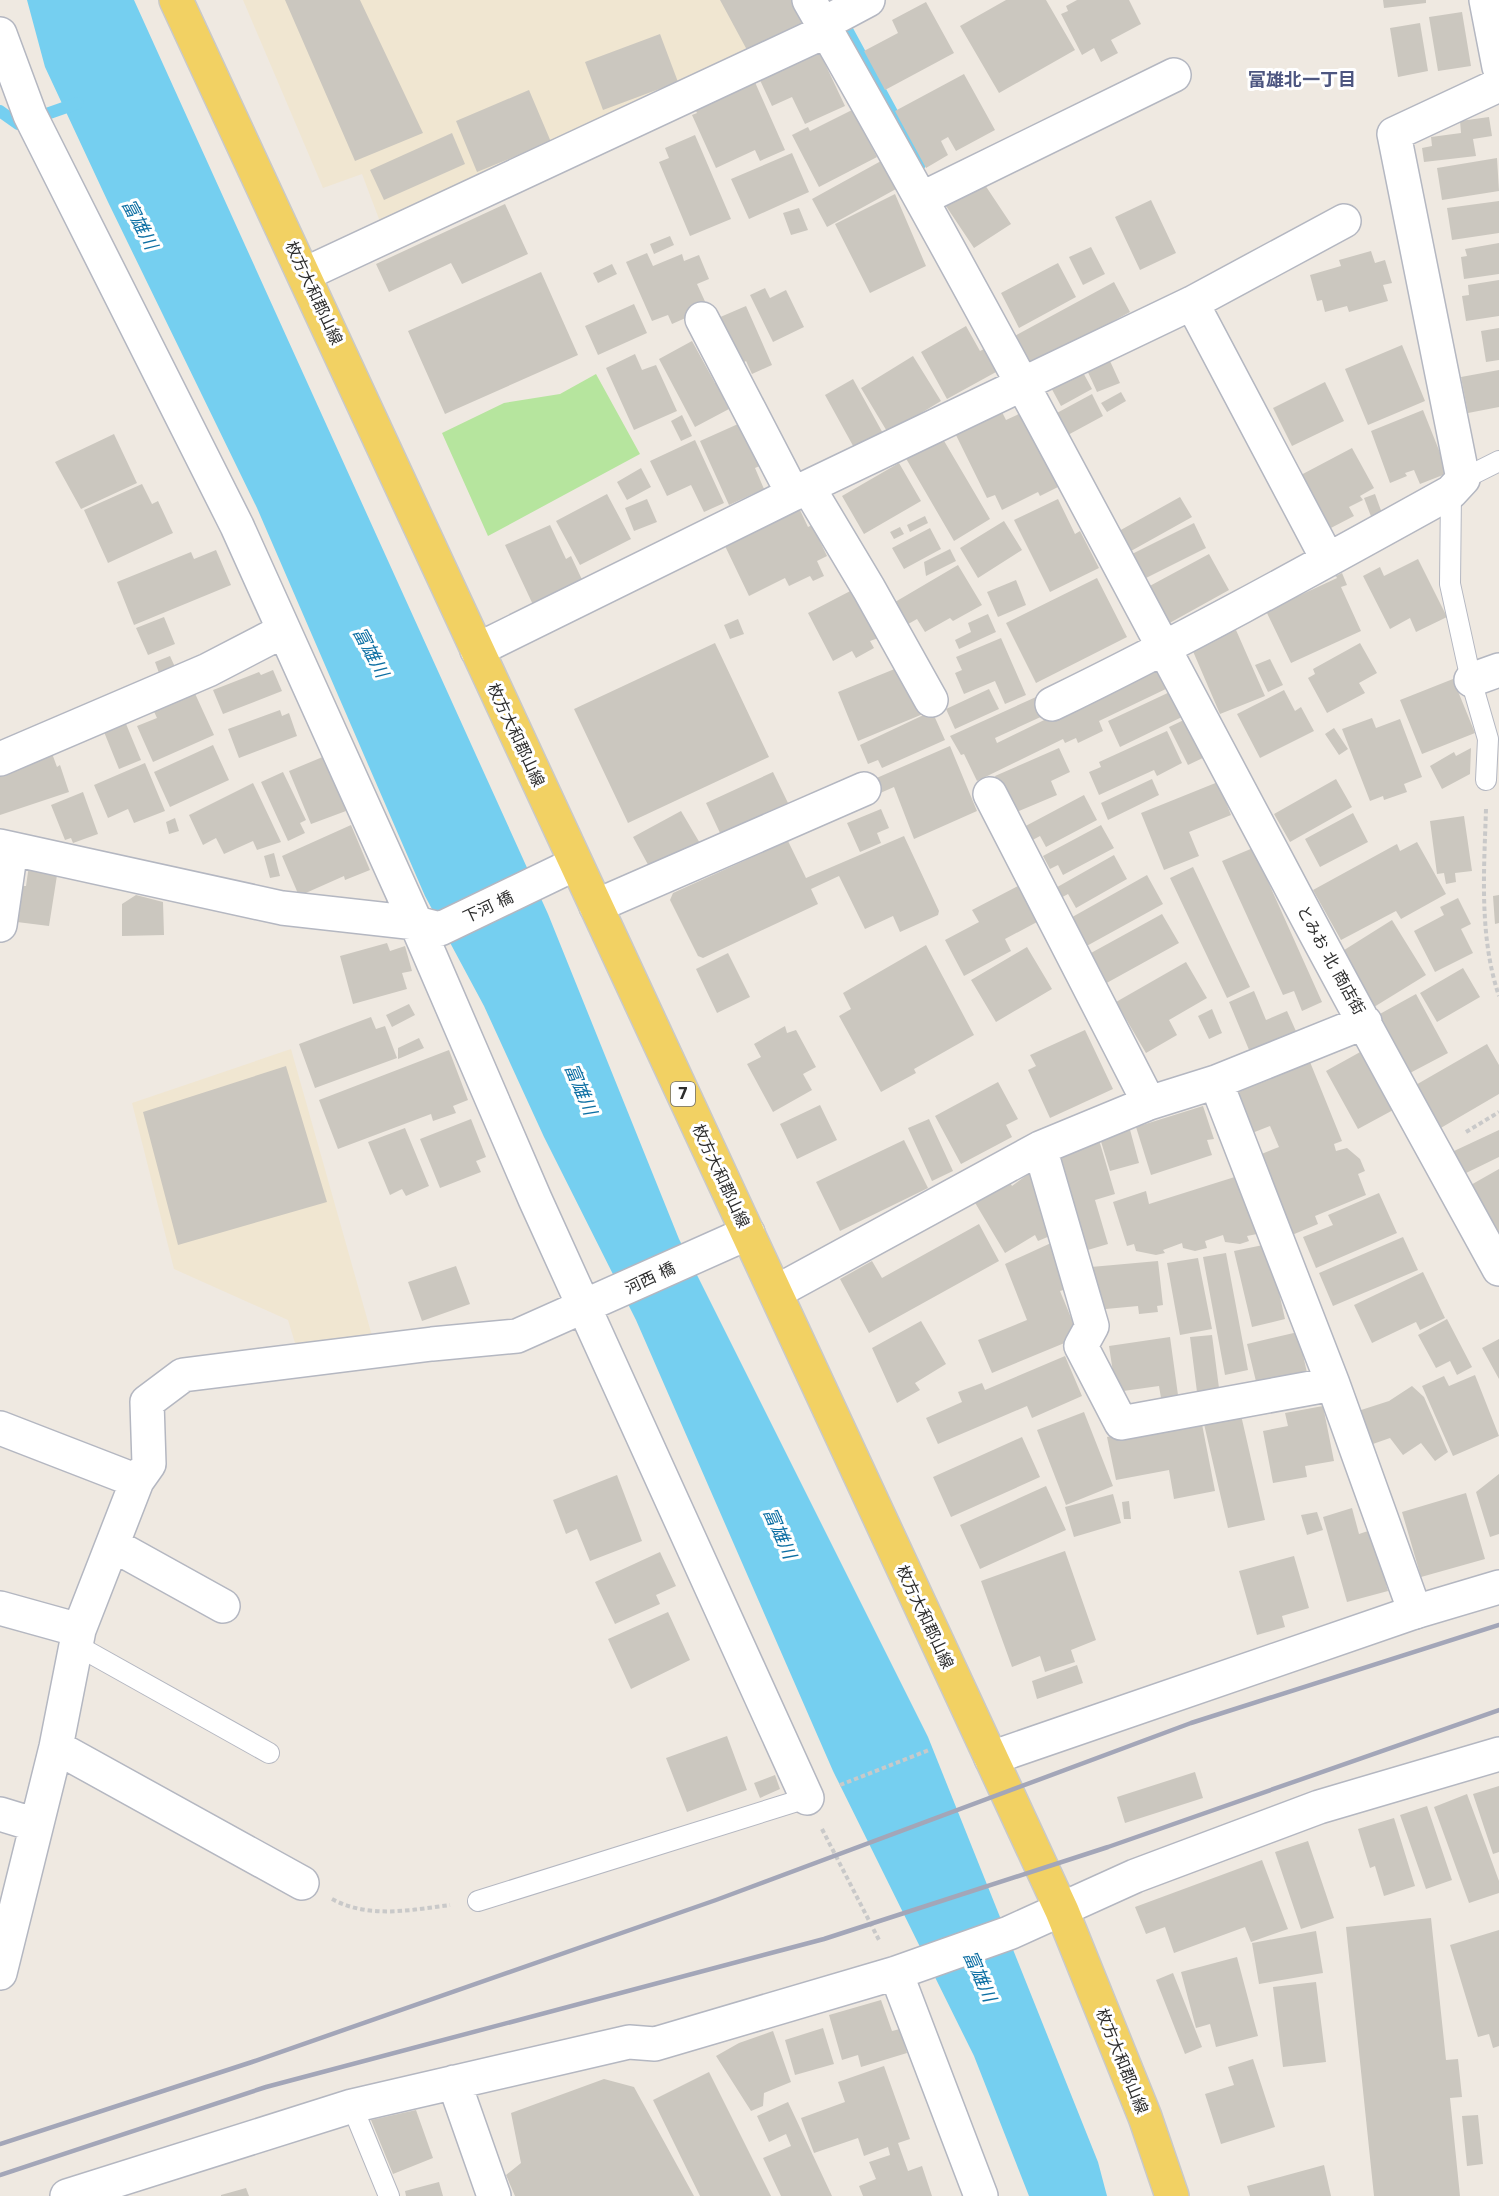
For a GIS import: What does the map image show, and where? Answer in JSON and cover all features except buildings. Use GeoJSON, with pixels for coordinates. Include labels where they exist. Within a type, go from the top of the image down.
{"type":"FeatureCollection","features":[{"type":"Feature","properties":{"kind":"main road","name":"枚方大和郡山線"},"geometry":{"type":"LineString","coordinates":[[176,0],[1062,1911],[1144,2117],[1172,2196]]}},
{"type":"Feature","properties":{"kind":"street"},"geometry":{"type":"LineString","coordinates":[[305,274],[819,19],[868,0]]}},
{"type":"Feature","properties":{"kind":"street"},"geometry":{"type":"LineString","coordinates":[[1485,0],[1499,67]]}},
{"type":"Feature","properties":{"kind":"street","name":"とみお 北 商店街"},"geometry":{"type":"LineString","coordinates":[[819,19],[921,199],[1166,649],[1285,876],[1499,1269]]}},
{"type":"Feature","properties":{"kind":"street"},"geometry":{"type":"LineString","coordinates":[[0,34],[30,115],[237,526],[283,631],[428,926],[535,1198],[598,1302],[807,1798]]}},
{"type":"Feature","properties":{"kind":"street"},"geometry":{"type":"LineString","coordinates":[[921,199],[1174,75]]}},
{"type":"Feature","properties":{"kind":"street"},"geometry":{"type":"LineString","coordinates":[[1052,704],[1166,649],[1329,560],[1457,486],[1394,134],[1499,85]]}},
{"type":"Feature","properties":{"kind":"street"},"geometry":{"type":"LineString","coordinates":[[477,650],[801,490],[1192,303],[1344,220]]}},
{"type":"Feature","properties":{"kind":"street"},"geometry":{"type":"LineString","coordinates":[[1192,303],[1329,560]]}},
{"type":"Feature","properties":{"kind":"street"},"geometry":{"type":"LineString","coordinates":[[702,319],[801,490],[869,588],[931,700]]}},
{"type":"Feature","properties":{"kind":"street"},"geometry":{"type":"LineString","coordinates":[[0,759],[208,670],[283,631]]}},
{"type":"Feature","properties":{"kind":"street"},"geometry":{"type":"LineString","coordinates":[[596,906],[864,789]]}},
{"type":"Feature","properties":{"kind":"street"},"geometry":{"type":"LineString","coordinates":[[990,794],[1149,1103]]}},
{"type":"Feature","properties":{"kind":"street"},"geometry":{"type":"LineString","coordinates":[[0,925],[5,848],[282,908],[428,926]]}},
{"type":"Feature","properties":{"kind":"street","name":"下河 橋"},"geometry":{"type":"LineString","coordinates":[[428,926],[536,885],[575,864]]}},
{"type":"Feature","properties":{"kind":"street"},"geometry":{"type":"LineString","coordinates":[[776,1292],[1040,1148],[1149,1103],[1216,1082],[1365,1022]]}},
{"type":"Feature","properties":{"kind":"street"},"geometry":{"type":"LineString","coordinates":[[1216,1082],[1333,1384],[1415,1612]]}},
{"type":"Feature","properties":{"kind":"street"},"geometry":{"type":"LineString","coordinates":[[1040,1148],[1092,1326],[1081,1346],[1120,1423],[1333,1384]]}},
{"type":"Feature","properties":{"kind":"street","name":"河西 橋"},"geometry":{"type":"LineString","coordinates":[[137,1481],[149,1464],[147,1402],[183,1375],[517,1336],[598,1302],[748,1233]]}},
{"type":"Feature","properties":{"kind":"street"},"geometry":{"type":"LineString","coordinates":[[0,1428],[137,1481],[77,1638],[56,1747],[0,1973]]}},
{"type":"Feature","properties":{"kind":"street"},"geometry":{"type":"LineString","coordinates":[[113,1545],[223,1606]]}},
{"type":"Feature","properties":{"kind":"street"},"geometry":{"type":"LineString","coordinates":[[991,1758],[1415,1612],[1499,1587]]}},
{"type":"Feature","properties":{"kind":"street"},"geometry":{"type":"LineString","coordinates":[[0,1608],[77,1638]]}},
{"type":"Feature","properties":{"kind":"street"},"geometry":{"type":"LineString","coordinates":[[56,1747],[302,1883]]}},
{"type":"Feature","properties":{"kind":"street"},"geometry":{"type":"LineString","coordinates":[[67,2196],[352,2106],[629,2042],[655,2044],[902,1971],[1009,1932],[1062,1911],[1136,1876],[1319,1807],[1499,1754]]}},
{"type":"Feature","properties":{"kind":"street"},"geometry":{"type":"LineString","coordinates":[[0,1814],[36,1825]]}},
{"type":"Feature","properties":{"kind":"street"},"geometry":{"type":"LineString","coordinates":[[902,1971],[981,2196]]}},
{"type":"Feature","properties":{"kind":"street"},"geometry":{"type":"LineString","coordinates":[[454,2082],[494,2196]]}},
{"type":"Feature","properties":{"kind":"lane"},"geometry":{"type":"LineString","coordinates":[[1486,780],[1488,739],[1485,675],[1450,584],[1457,486],[1499,461]]}},
{"type":"Feature","properties":{"kind":"lane"},"geometry":{"type":"LineString","coordinates":[[77,1638],[268,1753]]}},
{"type":"Feature","properties":{"kind":"lane"},"geometry":{"type":"LineString","coordinates":[[478,1901],[807,1798]]}},
{"type":"Feature","properties":{"kind":"lane"},"geometry":{"type":"LineString","coordinates":[[352,2106],[389,2196]]}},
{"type":"Feature","properties":{"kind":"path"},"geometry":{"type":"LineString","coordinates":[[1486,780],[1484,885],[1489,967],[1499,996]]}},
{"type":"Feature","properties":{"kind":"path"},"geometry":{"type":"LineString","coordinates":[[902,1971],[807,1798],[929,1750]]}},
{"type":"Feature","properties":{"kind":"path"},"geometry":{"type":"LineString","coordinates":[[302,1883],[345,1906],[393,1913],[478,1901]]}},
{"type":"Feature","properties":{"kind":"shaded area"},"geometry":{"type":"Polygon","coordinates":[[[243,0],[795,0],[810,27],[382,227],[362,174],[323,188],[243,0]]]}},
{"type":"Feature","properties":{"kind":"shaded area"},"geometry":{"type":"Polygon","coordinates":[[[291,1049],[374,1343],[298,1353],[288,1320],[174,1269],[132,1103],[291,1049]]]}},
{"type":"Feature","properties":{"kind":"green space"},"geometry":{"type":"Polygon","coordinates":[[[596,374],[640,454],[488,536],[442,433],[504,403],[560,394],[596,374]]]}},
{"type":"Feature","properties":{"kind":"water","name":"富雄川"},"geometry":{"type":"Polygon","coordinates":[[[27,0],[134,0],[548,914],[679,1239],[928,1737],[1098,2162],[1107,2196],[1029,2196],[974,2056],[833,1771],[636,1320],[544,1137],[484,1006],[425,896],[257,508],[45,67],[27,0]]]}},
{"type":"Feature","properties":{"kind":"waterway"},"geometry":{"type":"LineString","coordinates":[[829,0],[920,164]]}},
{"type":"Feature","properties":{"kind":"waterway"},"geometry":{"type":"LineString","coordinates":[[0,111],[18,124],[78,103]]}},
{"type":"Feature","properties":{"kind":"railway"},"geometry":{"type":"LineString","coordinates":[[0,2144],[252,2062],[716,1900],[1191,1723],[1499,1625]]}},
{"type":"Feature","properties":{"kind":"railway"},"geometry":{"type":"LineString","coordinates":[[0,2175],[266,2087],[824,1939],[1108,1847],[1499,1710]]}},
{"type":"Feature","properties":{"kind":"district","name":"富雄北一丁目"},"geometry":{"type":"Point","coordinates":[1302,79]}}]}
